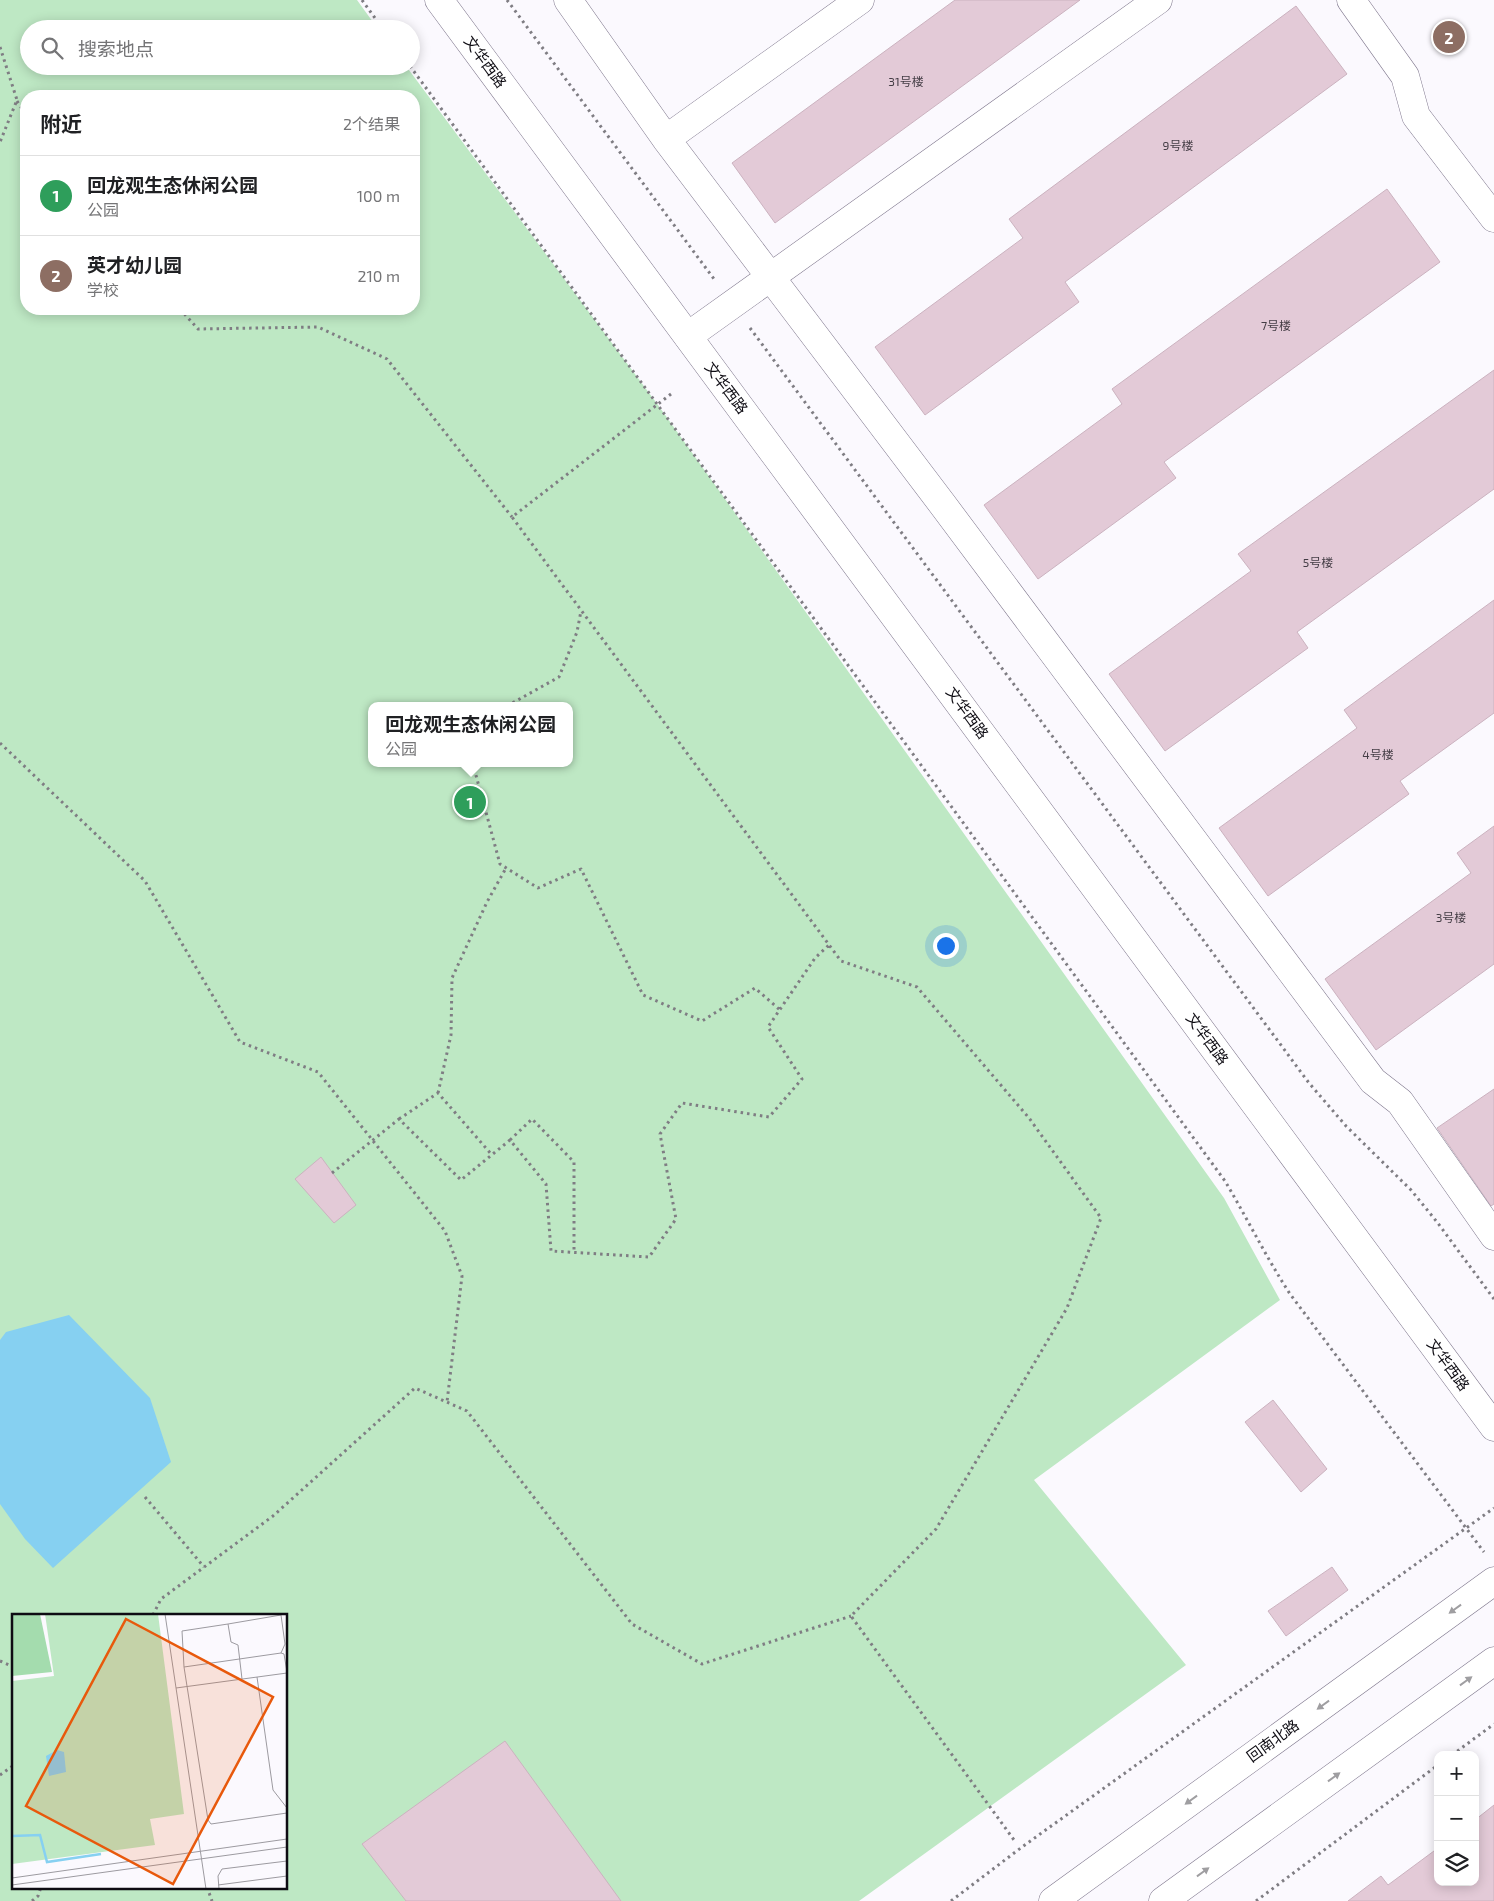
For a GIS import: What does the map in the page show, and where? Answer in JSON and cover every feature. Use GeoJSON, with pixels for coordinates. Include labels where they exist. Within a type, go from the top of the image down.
{"type":"FeatureCollection","features":[{"type":"Feature","properties":{"kind":"street","name":"文华西路"},"geometry":{"type":"LineString","coordinates":[[439,0],[1494,1427]]}},
{"type":"Feature","properties":{"kind":"street"},"geometry":{"type":"LineString","coordinates":[[568,0],[666,139],[943,505],[1373,1081],[1400,1102],[1494,1236]]}},
{"type":"Feature","properties":{"kind":"street"},"geometry":{"type":"LineString","coordinates":[[666,139],[860,0]]}},
{"type":"Feature","properties":{"kind":"street"},"geometry":{"type":"LineString","coordinates":[[688,336],[1158,0]]}},
{"type":"Feature","properties":{"kind":"street"},"geometry":{"type":"LineString","coordinates":[[1351,0],[1405,76],[1416,116],[1494,218]]}},
{"type":"Feature","properties":{"kind":"street","name":"回南北路"},"geometry":{"type":"LineString","coordinates":[[1053,1901],[1491,1570]]}},
{"type":"Feature","properties":{"kind":"street"},"geometry":{"type":"LineString","coordinates":[[1164,1901],[1494,1660]]}},
{"type":"Feature","properties":{"kind":"path"},"geometry":{"type":"LineString","coordinates":[[362,0],[376,20]]}},
{"type":"Feature","properties":{"kind":"path"},"geometry":{"type":"LineString","coordinates":[[507,0],[686,242]]}},
{"type":"Feature","properties":{"kind":"path"},"geometry":{"type":"LineString","coordinates":[[0,47],[20,105]]}},
{"type":"Feature","properties":{"kind":"path"},"geometry":{"type":"LineString","coordinates":[[417,75],[1219,1173],[1243,1211],[1269,1262],[1290,1294],[1466,1528],[1491,1570]]}},
{"type":"Feature","properties":{"kind":"path"},"geometry":{"type":"LineString","coordinates":[[0,142],[17,100]]}},
{"type":"Feature","properties":{"kind":"path"},"geometry":{"type":"LineString","coordinates":[[154,1614],[161,1599],[273,1516],[415,1388],[467,1412],[632,1624],[702,1664],[851,1616],[936,1529],[1067,1308],[1101,1218],[1029,1118],[917,987],[841,961],[512,517],[387,359],[318,327],[198,329],[185,315]]}},
{"type":"Feature","properties":{"kind":"path"},"geometry":{"type":"LineString","coordinates":[[790,382],[1309,1083],[1346,1126],[1411,1190],[1438,1222],[1494,1299]]}},
{"type":"Feature","properties":{"kind":"path"},"geometry":{"type":"LineString","coordinates":[[512,517],[671,394]]}},
{"type":"Feature","properties":{"kind":"path"},"geometry":{"type":"LineString","coordinates":[[514,702],[559,677],[577,632],[581,610]]}},
{"type":"Feature","properties":{"kind":"path"},"geometry":{"type":"LineString","coordinates":[[0,744],[145,881],[240,1042],[318,1072],[445,1231],[462,1276],[447,1402]]}},
{"type":"Feature","properties":{"kind":"path"},"geometry":{"type":"LineString","coordinates":[[470,767],[474,768],[500,864],[538,888],[581,869],[643,995],[702,1021],[755,988],[780,1010]]}},
{"type":"Feature","properties":{"kind":"path"},"geometry":{"type":"LineString","coordinates":[[332,1173],[399,1119],[438,1093],[451,1036],[452,978],[487,902],[506,868]]}},
{"type":"Feature","properties":{"kind":"path"},"geometry":{"type":"LineString","coordinates":[[510,1140],[546,1184],[551,1251],[649,1257],[676,1219],[660,1134],[682,1103],[769,1117],[802,1079],[768,1027],[815,958],[829,945]]}},
{"type":"Feature","properties":{"kind":"path"},"geometry":{"type":"LineString","coordinates":[[438,1093],[492,1155]]}},
{"type":"Feature","properties":{"kind":"path"},"geometry":{"type":"LineString","coordinates":[[399,1119],[462,1180],[532,1119],[574,1162],[574,1252]]}},
{"type":"Feature","properties":{"kind":"path"},"geometry":{"type":"LineString","coordinates":[[145,1497],[204,1568]]}},
{"type":"Feature","properties":{"kind":"path"},"geometry":{"type":"LineString","coordinates":[[951,1901],[1022,1846],[1494,1508]]}},
{"type":"Feature","properties":{"kind":"path"},"geometry":{"type":"LineString","coordinates":[[851,1616],[1014,1840]]}},
{"type":"Feature","properties":{"kind":"path"},"geometry":{"type":"LineString","coordinates":[[0,1660],[12,1666]]}},
{"type":"Feature","properties":{"kind":"path"},"geometry":{"type":"LineString","coordinates":[[1457,1751],[1494,1724]]}},
{"type":"Feature","properties":{"kind":"path"},"geometry":{"type":"LineString","coordinates":[[0,1775],[12,1766]]}},
{"type":"Feature","properties":{"kind":"path"},"geometry":{"type":"LineString","coordinates":[[1256,1901],[1434,1769]]}},
{"type":"Feature","properties":{"kind":"path"},"geometry":{"type":"LineString","coordinates":[[32,1901],[38,1896],[41,1888]]}},
{"type":"Feature","properties":{"kind":"path"},"geometry":{"type":"LineString","coordinates":[[207,1888],[212,1901]]}},
{"type":"Feature","properties":{"kind":"green space"},"geometry":{"type":"Polygon","coordinates":[[[0,0],[357,0],[371,20],[20,20],[20,75],[413,75],[658,405],[1224,1198],[1280,1300],[1034,1480],[1186,1665],[859,1901],[0,1901],[0,0]]]}},
{"type":"Feature","properties":{"kind":"water"},"geometry":{"type":"Polygon","coordinates":[[[69,1315],[150,1398],[171,1462],[53,1568],[25,1539],[0,1504],[0,1340],[6,1332],[69,1315]]]}},
{"type":"Feature","properties":{"kind":"building"},"geometry":{"type":"Polygon","coordinates":[[[955,0],[1080,0],[775,223],[732,163],[955,0]]]}},
{"type":"Feature","properties":{"kind":"building"},"geometry":{"type":"Polygon","coordinates":[[[1296,6],[1347,74],[1065,282],[1079,302],[925,415],[875,347],[1023,238],[1009,219],[1296,6]]]}},
{"type":"Feature","properties":{"kind":"building"},"geometry":{"type":"Polygon","coordinates":[[[1387,189],[1440,262],[1164,462],[1176,478],[1038,579],[984,505],[1122,404],[1112,389],[1387,189]]]}},
{"type":"Feature","properties":{"kind":"building"},"geometry":{"type":"Polygon","coordinates":[[[1494,370],[1494,489],[1297,632],[1308,648],[1165,751],[1109,674],[1251,571],[1238,554],[1494,370]]]}},
{"type":"Feature","properties":{"kind":"building"},"geometry":{"type":"Polygon","coordinates":[[[1494,600],[1494,713],[1400,781],[1409,794],[1268,896],[1219,828],[1357,728],[1344,710],[1494,600]]]}},
{"type":"Feature","properties":{"kind":"building"},"geometry":{"type":"Polygon","coordinates":[[[1494,826],[1494,964],[1376,1050],[1325,979],[1471,873],[1457,853],[1494,826]]]}},
{"type":"Feature","properties":{"kind":"building"},"geometry":{"type":"Polygon","coordinates":[[[1494,1089],[1494,1204],[1491,1206],[1437,1128],[1494,1089]]]}},
{"type":"Feature","properties":{"kind":"building"},"geometry":{"type":"Polygon","coordinates":[[[321,1157],[356,1205],[334,1223],[295,1179],[321,1157]]]}},
{"type":"Feature","properties":{"kind":"building"},"geometry":{"type":"Polygon","coordinates":[[[1273,1400],[1327,1469],[1301,1492],[1245,1422],[1273,1400]]]}},
{"type":"Feature","properties":{"kind":"building"},"geometry":{"type":"Polygon","coordinates":[[[1332,1567],[1348,1590],[1286,1636],[1268,1611],[1332,1567]]]}},
{"type":"Feature","properties":{"kind":"building"},"geometry":{"type":"Polygon","coordinates":[[[505,1741],[621,1901],[406,1901],[362,1844],[505,1741]]]}},
{"type":"Feature","properties":{"kind":"building"},"geometry":{"type":"Polygon","coordinates":[[[1494,1805],[1494,1901],[1348,1901],[1381,1876],[1388,1885],[1434,1851],[1434,1886],[1479,1886],[1479,1817],[1494,1805]]]}},
{"type":"Feature","properties":{"kind":"place","name":"英才幼儿园"},"geometry":{"type":"Point","coordinates":[1449,37]}},
{"type":"Feature","properties":{"kind":"place","name":"回龙观生态休闲公园"},"geometry":{"type":"Point","coordinates":[470,802]}}]}
